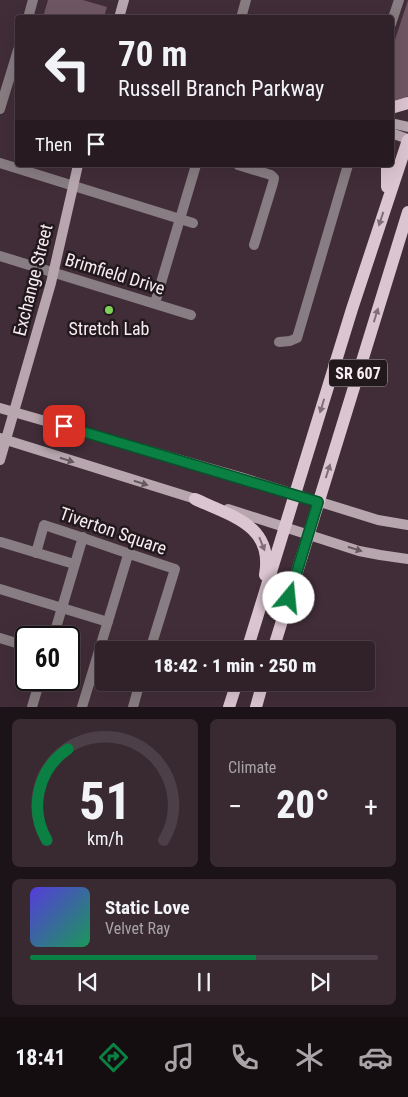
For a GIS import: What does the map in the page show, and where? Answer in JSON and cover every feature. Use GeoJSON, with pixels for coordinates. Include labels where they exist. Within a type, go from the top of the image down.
{"type":"FeatureCollection","features":[{"type":"Feature","properties":{"kind":"main road"},"geometry":{"type":"LineString","coordinates":[[120,15],[124,0]]}},
{"type":"Feature","properties":{"kind":"main road"},"geometry":{"type":"LineString","coordinates":[[394,107],[408,102]]}},
{"type":"Feature","properties":{"kind":"main road"},"geometry":{"type":"LineString","coordinates":[[394,123],[408,127]]}},
{"type":"Feature","properties":{"kind":"main road"},"geometry":{"type":"LineString","coordinates":[[394,134],[408,139]]}},
{"type":"Feature","properties":{"kind":"main road","name":"SR 607"},"geometry":{"type":"LineString","coordinates":[[250,641],[387,200],[408,139]]}},
{"type":"Feature","properties":{"kind":"main road","name":"Exchange Street"},"geometry":{"type":"LineString","coordinates":[[0,460],[3,439],[14,412],[53,273],[77,167]]}},
{"type":"Feature","properties":{"kind":"main road"},"geometry":{"type":"LineString","coordinates":[[387,167],[387,200]]}},
{"type":"Feature","properties":{"kind":"main road","name":"SR 607"},"geometry":{"type":"LineString","coordinates":[[276,641],[408,212]]}},
{"type":"Feature","properties":{"kind":"main road"},"geometry":{"type":"LineString","coordinates":[[0,408],[378,520],[408,525]]}},
{"type":"Feature","properties":{"kind":"main road"},"geometry":{"type":"LineString","coordinates":[[3,439],[359,550],[408,559]]}},
{"type":"Feature","properties":{"kind":"main road"},"geometry":{"type":"LineString","coordinates":[[195,499],[243,522],[252,528],[262,540],[266,561],[257,617]]}},
{"type":"Feature","properties":{"kind":"main road"},"geometry":{"type":"LineString","coordinates":[[230,707],[234,691]]}},
{"type":"Feature","properties":{"kind":"main road"},"geometry":{"type":"LineString","coordinates":[[256,707],[260,691]]}},
{"type":"Feature","properties":{"kind":"street"},"geometry":{"type":"LineString","coordinates":[[29,15],[33,0]]}},
{"type":"Feature","properties":{"kind":"street"},"geometry":{"type":"LineString","coordinates":[[242,15],[246,0]]}},
{"type":"Feature","properties":{"kind":"street"},"geometry":{"type":"LineString","coordinates":[[394,15],[399,0]]}},
{"type":"Feature","properties":{"kind":"street"},"geometry":{"type":"LineString","coordinates":[[0,109],[15,67]]}},
{"type":"Feature","properties":{"kind":"street"},"geometry":{"type":"LineString","coordinates":[[0,163],[72,187],[193,223]]}},
{"type":"Feature","properties":{"kind":"street"},"geometry":{"type":"LineString","coordinates":[[155,303],[195,167]]}},
{"type":"Feature","properties":{"kind":"street"},"geometry":{"type":"LineString","coordinates":[[245,167],[271,175],[274,178],[254,245]]}},
{"type":"Feature","properties":{"kind":"street"},"geometry":{"type":"LineString","coordinates":[[279,342],[297,338],[347,167]]}},
{"type":"Feature","properties":{"kind":"street","name":"Brimfield Drive"},"geometry":{"type":"LineString","coordinates":[[0,256],[192,315]]}},
{"type":"Feature","properties":{"kind":"street","name":"Tiverton Square"},"geometry":{"type":"LineString","coordinates":[[36,553],[44,525],[83,537],[128,555],[175,569],[153,641]]}},
{"type":"Feature","properties":{"kind":"street"},"geometry":{"type":"LineString","coordinates":[[57,626],[83,537]]}},
{"type":"Feature","properties":{"kind":"street"},"geometry":{"type":"LineString","coordinates":[[1,542],[74,564]]}},
{"type":"Feature","properties":{"kind":"street"},"geometry":{"type":"LineString","coordinates":[[82,707],[128,555]]}},
{"type":"Feature","properties":{"kind":"street"},"geometry":{"type":"LineString","coordinates":[[0,589],[108,622]]}},
{"type":"Feature","properties":{"kind":"street"},"geometry":{"type":"LineString","coordinates":[[0,638],[15,643]]}},
{"type":"Feature","properties":{"kind":"street"},"geometry":{"type":"LineString","coordinates":[[32,707],[37,691]]}},
{"type":"Feature","properties":{"kind":"street"},"geometry":{"type":"LineString","coordinates":[[133,707],[137,691]]}},
{"type":"Feature","properties":{"kind":"shaded area"},"geometry":{"type":"Polygon","coordinates":[[[48,0],[83,0],[107,7],[105,15],[44,15],[48,0]]]}},
{"type":"Feature","properties":{"kind":"shaded area"},"geometry":{"type":"Polygon","coordinates":[[[408,0],[408,96],[394,103],[394,43],[408,0]]]}},
{"type":"Feature","properties":{"kind":"place","name":"Stretch Lab"},"geometry":{"type":"Point","coordinates":[109,310]}},
{"type":"Feature","properties":{"kind":"route"},"geometry":{"type":"LineString","coordinates":[[64,426],[318,502],[289,598]]}}]}
